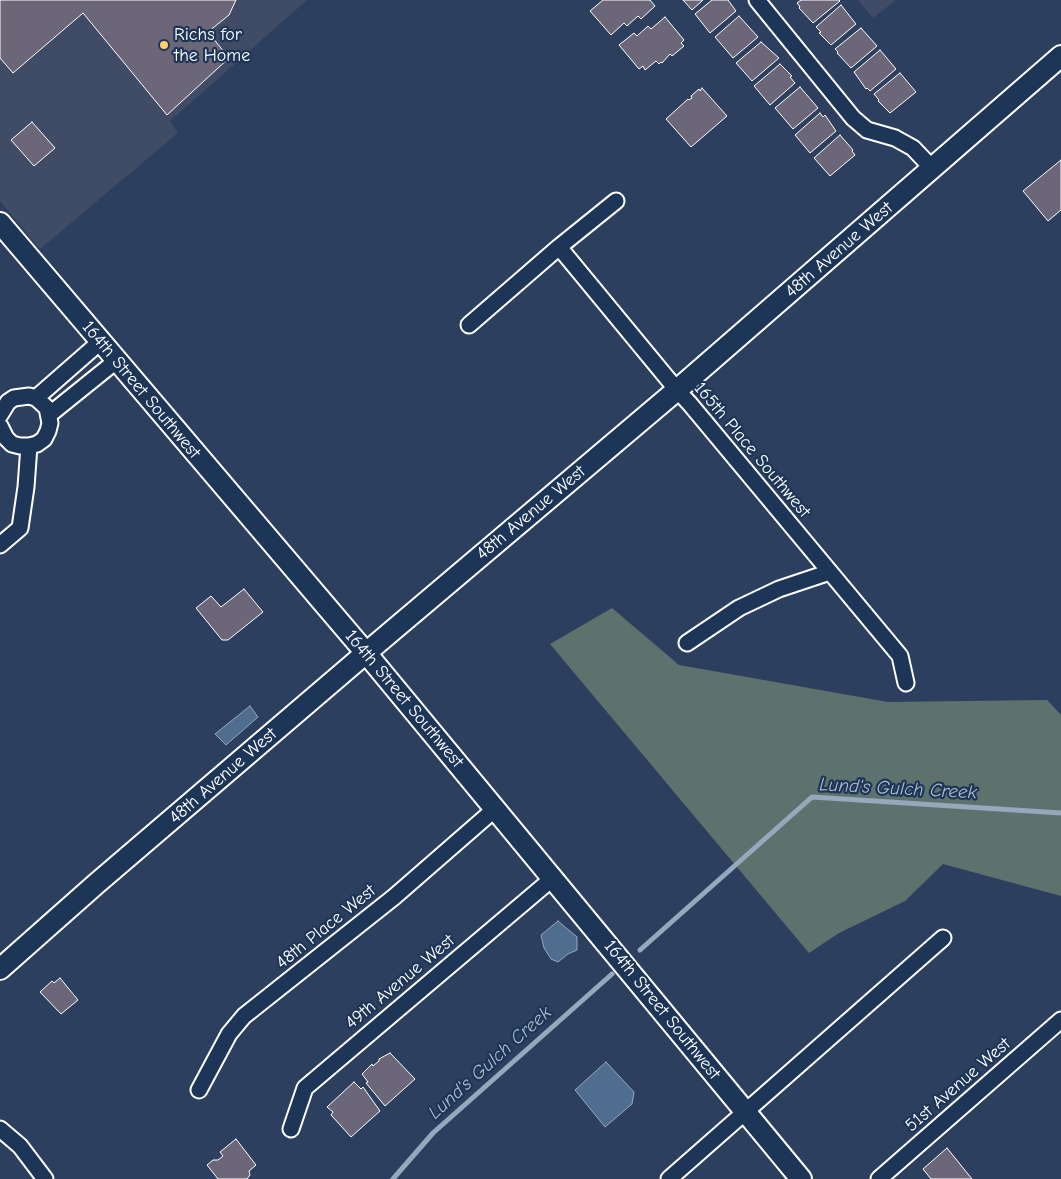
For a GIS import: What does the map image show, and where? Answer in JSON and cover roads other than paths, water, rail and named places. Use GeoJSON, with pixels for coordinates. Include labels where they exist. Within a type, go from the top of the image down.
{"type":"FeatureCollection","features":[{"type":"Feature","properties":{"kind":"street"},"geometry":{"type":"LineString","coordinates":[[757,0],[860,124],[867,130],[895,138],[913,148],[932,168]]}},
{"type":"Feature","properties":{"kind":"street","name":"48th Avenue West"},"geometry":{"type":"LineString","coordinates":[[0,969],[96,884],[366,653],[677,390],[1061,56]]}},
{"type":"Feature","properties":{"kind":"street"},"geometry":{"type":"LineString","coordinates":[[470,325],[559,247],[616,201]]}},
{"type":"Feature","properties":{"kind":"street","name":"164th Street Southwest"},"geometry":{"type":"LineString","coordinates":[[0,224],[366,653],[801,1179]]}},
{"type":"Feature","properties":{"kind":"street","name":"165th Place Southwest"},"geometry":{"type":"LineString","coordinates":[[559,247],[900,656],[906,683]]}},
{"type":"Feature","properties":{"kind":"street"},"geometry":{"type":"LineString","coordinates":[[36,398],[100,342]]}},
{"type":"Feature","properties":{"kind":"street"},"geometry":{"type":"LineString","coordinates":[[49,415],[116,361]]}},
{"type":"Feature","properties":{"kind":"street"},"geometry":{"type":"LineString","coordinates":[[0,415],[8,402],[14,398],[29,396],[42,402],[49,415],[50,423],[44,439],[37,444],[28,446],[12,444],[6,438],[0,426]]}},
{"type":"Feature","properties":{"kind":"street"},"geometry":{"type":"LineString","coordinates":[[0,545],[20,528],[26,487],[28,446]]}},
{"type":"Feature","properties":{"kind":"street"},"geometry":{"type":"LineString","coordinates":[[687,642],[739,608],[779,589],[830,572]]}},
{"type":"Feature","properties":{"kind":"street","name":"48th Place West"},"geometry":{"type":"LineString","coordinates":[[199,1090],[229,1034],[244,1016],[394,896],[495,808]]}},
{"type":"Feature","properties":{"kind":"street","name":"49th Avenue West"},"geometry":{"type":"LineString","coordinates":[[291,1129],[305,1088],[553,878]]}},
{"type":"Feature","properties":{"kind":"street"},"geometry":{"type":"LineString","coordinates":[[669,1179],[943,938]]}},
{"type":"Feature","properties":{"kind":"street","name":"51st Avenue West"},"geometry":{"type":"LineString","coordinates":[[879,1179],[1061,1020]]}},
{"type":"Feature","properties":{"kind":"street"},"geometry":{"type":"LineString","coordinates":[[0,1129],[20,1146],[45,1179]]}},
{"type":"Feature","properties":{"kind":"waterway","name":"Lund's Gulch Creek"},"geometry":{"type":"LineString","coordinates":[[640,950],[812,797],[1061,813]]}},
{"type":"Feature","properties":{"kind":"waterway","name":"Lund's Gulch Creek"},"geometry":{"type":"LineString","coordinates":[[393,1179],[433,1133],[612,974]]}},
{"type":"Feature","properties":{"kind":"place","name":"Richs for the Home"},"geometry":{"type":"Point","coordinates":[164,45]}}]}
